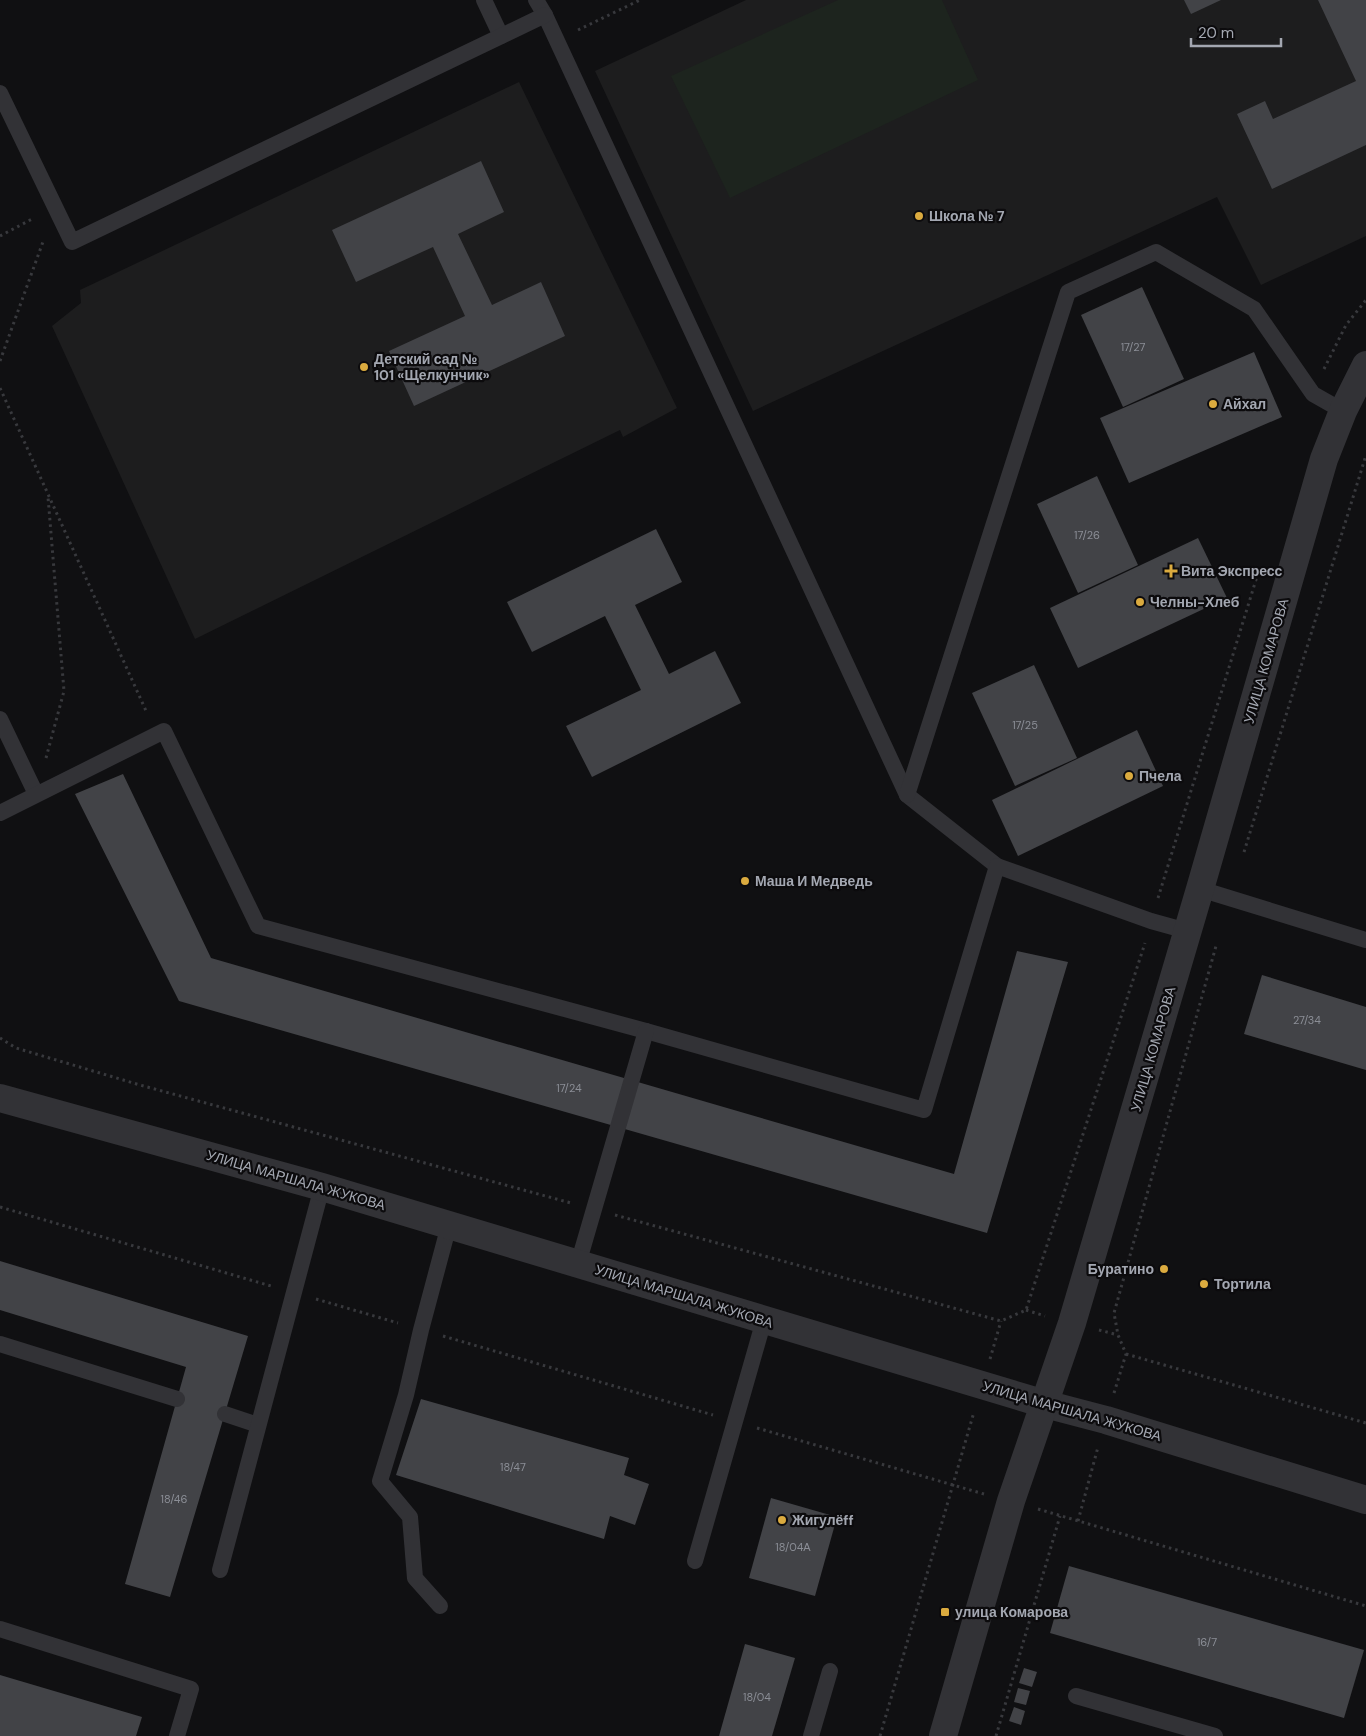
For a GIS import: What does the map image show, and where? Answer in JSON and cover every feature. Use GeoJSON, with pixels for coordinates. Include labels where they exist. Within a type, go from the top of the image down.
{"type":"FeatureCollection","features":[{"type":"Feature","properties":{"kind":"street","name":"УЛИЦА КОМАРОВА"},"geometry":{"type":"LineString","coordinates":[[943,1736],[1011,1502],[1046,1404],[1072,1323],[1200,889],[1324,458],[1342,411],[1366,365]]}},
{"type":"Feature","properties":{"kind":"street","name":"УЛИЦА МАРШАЛА ЖУКОВА"},"geometry":{"type":"LineString","coordinates":[[2,1100],[322,1187],[982,1385],[1106,1420],[1366,1500]]}},
{"type":"Feature","properties":{"kind":"lane"},"geometry":{"type":"LineString","coordinates":[[484,0],[501,36]]}},
{"type":"Feature","properties":{"kind":"lane"},"geometry":{"type":"LineString","coordinates":[[536,0],[908,795],[997,866],[1151,921],[1187,931]]}},
{"type":"Feature","properties":{"kind":"lane"},"geometry":{"type":"LineString","coordinates":[[0,93],[72,242],[544,15]]}},
{"type":"Feature","properties":{"kind":"lane"},"geometry":{"type":"LineString","coordinates":[[908,795],[1068,292],[1156,252],[1254,308],[1313,394],[1342,411]]}},
{"type":"Feature","properties":{"kind":"lane"},"geometry":{"type":"LineString","coordinates":[[0,719],[36,794]]}},
{"type":"Feature","properties":{"kind":"lane"},"geometry":{"type":"LineString","coordinates":[[0,813],[164,732],[258,926],[646,1031],[924,1110],[997,866]]}},
{"type":"Feature","properties":{"kind":"lane"},"geometry":{"type":"LineString","coordinates":[[1200,889],[1366,940]]}},
{"type":"Feature","properties":{"kind":"lane"},"geometry":{"type":"LineString","coordinates":[[578,1264],[646,1031]]}},
{"type":"Feature","properties":{"kind":"lane"},"geometry":{"type":"LineString","coordinates":[[220,1570],[322,1187]]}},
{"type":"Feature","properties":{"kind":"lane"},"geometry":{"type":"LineString","coordinates":[[440,1606],[414,1578],[410,1517],[380,1482],[406,1394],[449,1225]]}},
{"type":"Feature","properties":{"kind":"lane"},"geometry":{"type":"LineString","coordinates":[[695,1561],[764,1320]]}},
{"type":"Feature","properties":{"kind":"lane"},"geometry":{"type":"LineString","coordinates":[[0,1344],[177,1399]]}},
{"type":"Feature","properties":{"kind":"lane"},"geometry":{"type":"LineString","coordinates":[[225,1414],[258,1425]]}},
{"type":"Feature","properties":{"kind":"lane"},"geometry":{"type":"LineString","coordinates":[[0,1629],[191,1689],[177,1736]]}},
{"type":"Feature","properties":{"kind":"lane"},"geometry":{"type":"LineString","coordinates":[[811,1736],[830,1671]]}},
{"type":"Feature","properties":{"kind":"lane"},"geometry":{"type":"LineString","coordinates":[[1076,1696],[1214,1736]]}},
{"type":"Feature","properties":{"kind":"path"},"geometry":{"type":"LineString","coordinates":[[556,40],[640,0]]}},
{"type":"Feature","properties":{"kind":"path"},"geometry":{"type":"LineString","coordinates":[[0,236],[55,208]]}},
{"type":"Feature","properties":{"kind":"path"},"geometry":{"type":"LineString","coordinates":[[0,361],[55,208]]}},
{"type":"Feature","properties":{"kind":"path"},"geometry":{"type":"LineString","coordinates":[[1313,394],[1346,325],[1366,300]]}},
{"type":"Feature","properties":{"kind":"path"},"geometry":{"type":"LineString","coordinates":[[0,388],[158,735]]}},
{"type":"Feature","properties":{"kind":"path"},"geometry":{"type":"LineString","coordinates":[[36,794],[64,691],[48,493]]}},
{"type":"Feature","properties":{"kind":"path"},"geometry":{"type":"LineString","coordinates":[[0,1038],[16,1048],[140,1085],[1002,1321],[1026,1310],[1151,921],[1261,563]]}},
{"type":"Feature","properties":{"kind":"path"},"geometry":{"type":"LineString","coordinates":[[0,1207],[1366,1606]]}},
{"type":"Feature","properties":{"kind":"path"},"geometry":{"type":"LineString","coordinates":[[880,1736],[1002,1321]]}},
{"type":"Feature","properties":{"kind":"path"},"geometry":{"type":"LineString","coordinates":[[1126,1354],[1366,1423]]}},
{"type":"Feature","properties":{"kind":"path"},"geometry":{"type":"LineString","coordinates":[[996,1736],[1060,1516]]}},
{"type":"Feature","properties":{"kind":"shaded area","name":"Школа № 7"},"geometry":{"type":"Polygon","coordinates":[[[746,0],[1366,0],[1366,236],[1261,285],[1217,197],[753,411],[595,71],[746,0]]]}},
{"type":"Feature","properties":{"kind":"shaded area"},"geometry":{"type":"Polygon","coordinates":[[[838,0],[942,0],[978,80],[730,198],[671,76],[838,0]]]}},
{"type":"Feature","properties":{"kind":"shaded area","name":"Детский сад № 101 «Щелкунчик»"},"geometry":{"type":"Polygon","coordinates":[[[519,82],[677,408],[623,437],[620,430],[195,639],[52,326],[81,303],[80,290],[519,82]]]}},
{"type":"Feature","properties":{"kind":"building"},"geometry":{"type":"Polygon","coordinates":[[[1184,0],[1221,0],[1191,14],[1184,0]]]}},
{"type":"Feature","properties":{"kind":"building"},"geometry":{"type":"Polygon","coordinates":[[[1318,0],[1366,0],[1366,145],[1272,189],[1237,114],[1265,101],[1273,119],[1356,81],[1318,0]]]}},
{"type":"Feature","properties":{"kind":"building"},"geometry":{"type":"Polygon","coordinates":[[[481,161],[504,212],[458,234],[492,305],[541,282],[565,336],[414,406],[389,351],[465,316],[433,247],[356,282],[332,230],[481,161]]]}},
{"type":"Feature","properties":{"kind":"building"},"geometry":{"type":"Polygon","coordinates":[[[1142,287],[1184,379],[1123,407],[1081,315],[1142,287]]]}},
{"type":"Feature","properties":{"kind":"building"},"geometry":{"type":"Polygon","coordinates":[[[1254,352],[1282,417],[1129,483],[1100,418],[1254,352]]]}},
{"type":"Feature","properties":{"kind":"building"},"geometry":{"type":"Polygon","coordinates":[[[1097,476],[1138,565],[1078,593],[1037,504],[1097,476]]]}},
{"type":"Feature","properties":{"kind":"building"},"geometry":{"type":"Polygon","coordinates":[[[656,529],[682,582],[635,605],[669,674],[715,651],[741,703],[592,777],[566,726],[641,690],[605,616],[532,652],[507,602],[656,529]]]}},
{"type":"Feature","properties":{"kind":"building","name":"Челны-Хлеб"},"geometry":{"type":"Polygon","coordinates":[[[1198,538],[1227,598],[1078,668],[1050,608],[1198,538]]]}},
{"type":"Feature","properties":{"kind":"building"},"geometry":{"type":"Polygon","coordinates":[[[1034,665],[1077,758],[1015,786],[972,693],[1034,665]]]}},
{"type":"Feature","properties":{"kind":"building"},"geometry":{"type":"Polygon","coordinates":[[[1137,730],[1163,786],[1018,856],[992,800],[1137,730]]]}},
{"type":"Feature","properties":{"kind":"building"},"geometry":{"type":"Polygon","coordinates":[[[123,774],[211,958],[954,1174],[1017,951],[1068,962],[987,1233],[179,1001],[75,794],[123,774]]]}},
{"type":"Feature","properties":{"kind":"building"},"geometry":{"type":"Polygon","coordinates":[[[1262,975],[1366,1007],[1366,1070],[1244,1034],[1262,975]]]}},
{"type":"Feature","properties":{"kind":"building"},"geometry":{"type":"Polygon","coordinates":[[[0,1261],[248,1336],[170,1597],[125,1584],[186,1367],[0,1310],[0,1261]]]}},
{"type":"Feature","properties":{"kind":"building"},"geometry":{"type":"Polygon","coordinates":[[[421,1399],[629,1458],[624,1475],[649,1484],[635,1525],[610,1516],[604,1539],[396,1475],[421,1399]]]}},
{"type":"Feature","properties":{"kind":"building"},"geometry":{"type":"Polygon","coordinates":[[[771,1498],[837,1517],[815,1596],[749,1578],[771,1498]]]}},
{"type":"Feature","properties":{"kind":"building"},"geometry":{"type":"Polygon","coordinates":[[[1069,1566],[1364,1650],[1344,1718],[1050,1633],[1069,1566]]]}},
{"type":"Feature","properties":{"kind":"building"},"geometry":{"type":"Polygon","coordinates":[[[745,1644],[795,1658],[772,1736],[719,1736],[745,1644]]]}},
{"type":"Feature","properties":{"kind":"building"},"geometry":{"type":"Polygon","coordinates":[[[1024,1668],[1037,1672],[1032,1687],[1019,1683],[1024,1668]]]}},
{"type":"Feature","properties":{"kind":"building"},"geometry":{"type":"Polygon","coordinates":[[[0,1675],[142,1717],[136,1736],[0,1736],[0,1675]]]}},
{"type":"Feature","properties":{"kind":"building"},"geometry":{"type":"Polygon","coordinates":[[[1018,1688],[1030,1691],[1026,1705],[1014,1702],[1018,1688]]]}},
{"type":"Feature","properties":{"kind":"building"},"geometry":{"type":"Polygon","coordinates":[[[1014,1707],[1025,1711],[1021,1725],[1009,1721],[1014,1707]]]}},
{"type":"Feature","properties":{"kind":"place","name":"Школа № 7"},"geometry":{"type":"Point","coordinates":[919,216]}},
{"type":"Feature","properties":{"kind":"place","name":"Детский сад № 101 «Щелкунчик»"},"geometry":{"type":"Point","coordinates":[364,367]}},
{"type":"Feature","properties":{"kind":"place","name":"Айхал"},"geometry":{"type":"Point","coordinates":[1213,404]}},
{"type":"Feature","properties":{"kind":"place","name":"Вита Экспресс"},"geometry":{"type":"Point","coordinates":[1171,571]}},
{"type":"Feature","properties":{"kind":"place","name":"Челны-Хлеб"},"geometry":{"type":"Point","coordinates":[1140,602]}},
{"type":"Feature","properties":{"kind":"place","name":"Пчела"},"geometry":{"type":"Point","coordinates":[1129,776]}},
{"type":"Feature","properties":{"kind":"place","name":"Маша И Медведь"},"geometry":{"type":"Point","coordinates":[745,881]}},
{"type":"Feature","properties":{"kind":"place","name":"Буратино"},"geometry":{"type":"Point","coordinates":[1164,1269]}},
{"type":"Feature","properties":{"kind":"place","name":"Тортила"},"geometry":{"type":"Point","coordinates":[1204,1284]}},
{"type":"Feature","properties":{"kind":"place","name":"Жигулёff"},"geometry":{"type":"Point","coordinates":[782,1520]}},
{"type":"Feature","properties":{"kind":"place","name":"улица Комарова"},"geometry":{"type":"Point","coordinates":[945,1612]}}]}
